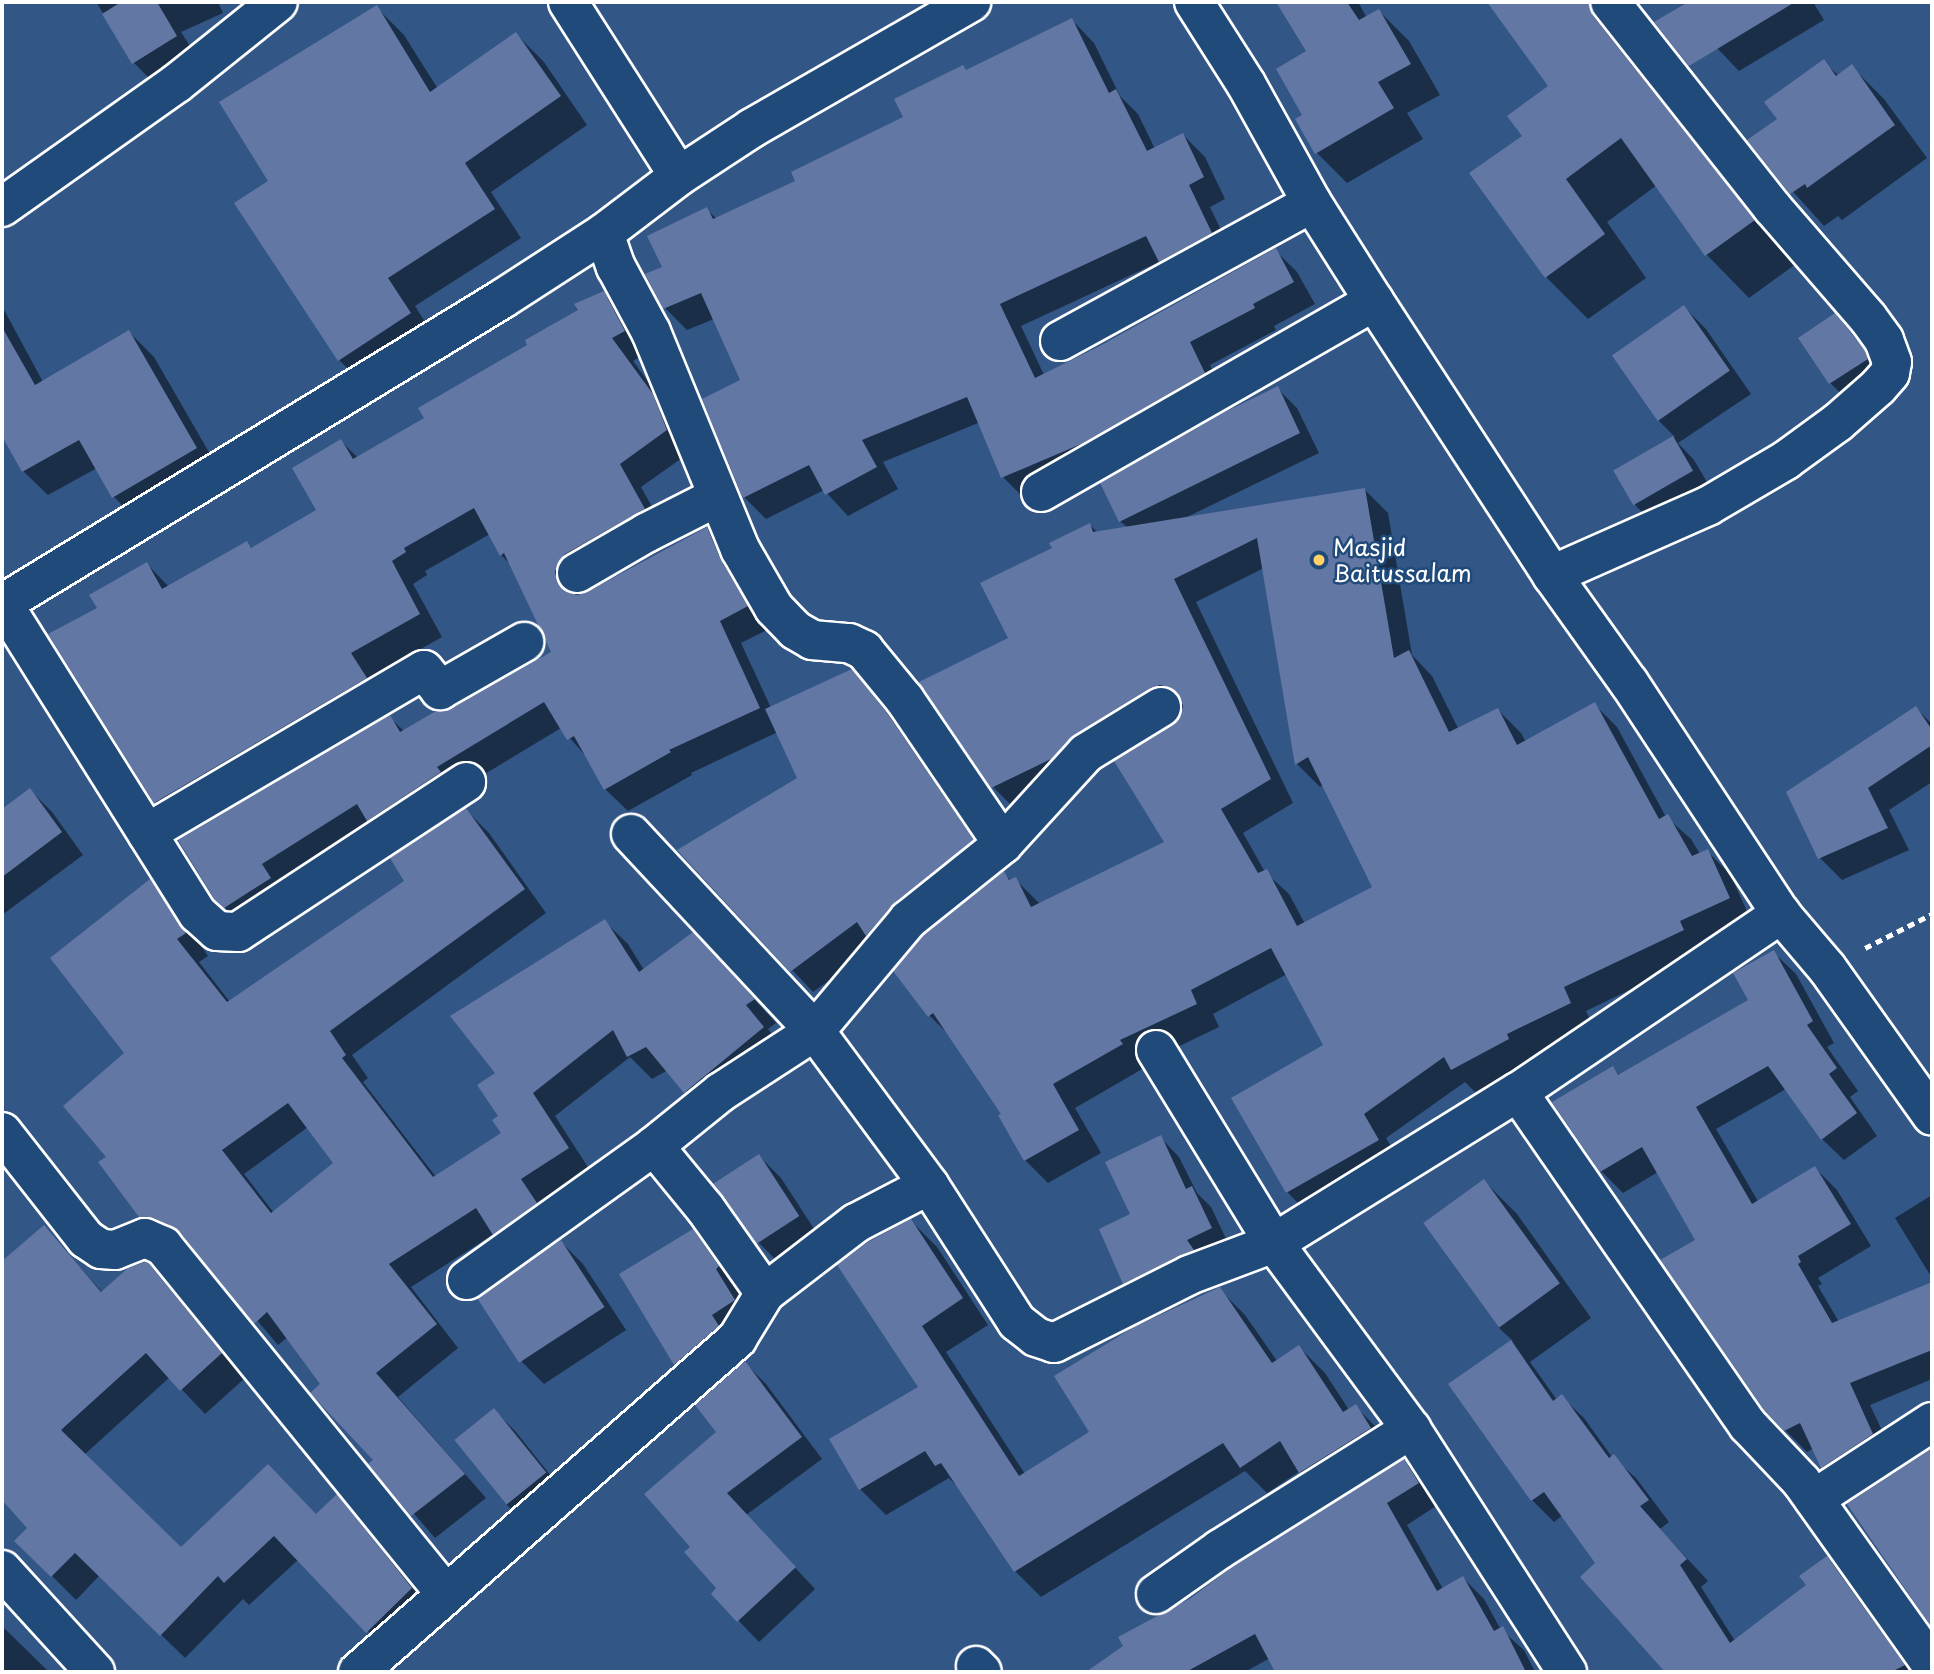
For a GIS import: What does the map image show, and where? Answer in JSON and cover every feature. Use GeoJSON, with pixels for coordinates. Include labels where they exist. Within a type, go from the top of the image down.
{"type":"FeatureCollection","features":[{"type":"Feature","properties":{"kind":"street"},"geometry":{"type":"LineString","coordinates":[[2,207],[177,83],[278,2]]}},
{"type":"Feature","properties":{"kind":"street"},"geometry":{"type":"LineString","coordinates":[[568,2],[679,176]]}},
{"type":"Feature","properties":{"kind":"street"},"geometry":{"type":"LineString","coordinates":[[466,782],[238,932],[218,931],[209,927],[147,833],[2,603],[502,299],[604,233],[679,176],[752,128],[971,2]]}},
{"type":"Feature","properties":{"kind":"street"},"geometry":{"type":"LineString","coordinates":[[1194,2],[1246,83],[1312,204],[1552,575],[1629,683],[1781,914],[1827,968],[1932,1116]]}},
{"type":"Feature","properties":{"kind":"street"},"geometry":{"type":"LineString","coordinates":[[1552,575],[1708,506],[1786,460],[1837,423],[1878,387],[1890,373],[1892,362],[1884,340],[1868,318],[1772,207],[1610,2]]}},
{"type":"Feature","properties":{"kind":"street"},"geometry":{"type":"LineString","coordinates":[[1060,341],[1312,204]]}},
{"type":"Feature","properties":{"kind":"street"},"geometry":{"type":"LineString","coordinates":[[604,233],[616,267],[652,332],[740,550],[774,608],[795,631],[812,640],[849,643],[864,650],[905,700],[1003,845]]}},
{"type":"Feature","properties":{"kind":"street"},"geometry":{"type":"LineString","coordinates":[[1041,492],[1374,301]]}},
{"type":"Feature","properties":{"kind":"street"},"geometry":{"type":"LineString","coordinates":[[577,573],[646,533],[717,497]]}},
{"type":"Feature","properties":{"kind":"street"},"geometry":{"type":"LineString","coordinates":[[147,833],[424,670],[440,690],[524,642]]}},
{"type":"Feature","properties":{"kind":"street"},"geometry":{"type":"LineString","coordinates":[[467,1280],[654,1146],[721,1092],[815,1031],[908,920],[1003,845],[1086,753],[1161,708]]}},
{"type":"Feature","properties":{"kind":"street"},"geometry":{"type":"LineString","coordinates":[[631,834],[815,1031],[929,1185],[1017,1322],[1045,1342],[1054,1343],[1189,1275],[1274,1243],[1518,1092],[1781,914]]}},
{"type":"Feature","properties":{"kind":"street"},"geometry":{"type":"LineString","coordinates":[[1156,1050],[1274,1243],[1411,1429],[1554,1667]]}},
{"type":"Feature","properties":{"kind":"street"},"geometry":{"type":"LineString","coordinates":[[1518,1092],[1748,1425],[1814,1499],[1932,1665]]}},
{"type":"Feature","properties":{"kind":"street"},"geometry":{"type":"LineString","coordinates":[[2,1132],[86,1239],[102,1249],[115,1250],[145,1238],[163,1246],[445,1593]]}},
{"type":"Feature","properties":{"kind":"street"},"geometry":{"type":"LineString","coordinates":[[654,1146],[705,1208],[765,1293]]}},
{"type":"Feature","properties":{"kind":"street"},"geometry":{"type":"LineString","coordinates":[[358,1672],[737,1339],[765,1293],[856,1223],[929,1185]]}},
{"type":"Feature","properties":{"kind":"street"},"geometry":{"type":"LineString","coordinates":[[1814,1499],[1932,1422]]}},
{"type":"Feature","properties":{"kind":"street"},"geometry":{"type":"LineString","coordinates":[[1156,1594],[1220,1549],[1411,1429]]}},
{"type":"Feature","properties":{"kind":"street"},"geometry":{"type":"LineString","coordinates":[[2,1570],[95,1672]]}},
{"type":"Feature","properties":{"kind":"path"},"geometry":{"type":"LineString","coordinates":[[1827,968],[1932,914]]}},
{"type":"Feature","properties":{"kind":"building"},"geometry":{"type":"Polygon","coordinates":[[[121,2],[157,2],[177,36],[132,64],[102,14],[121,2]]]}},
{"type":"Feature","properties":{"kind":"building"},"geometry":{"type":"Polygon","coordinates":[[[1276,2],[1347,2],[1359,20],[1379,9],[1411,64],[1378,82],[1394,108],[1315,154],[1295,119],[1302,115],[1276,69],[1306,51],[1276,2]]]}},
{"type":"Feature","properties":{"kind":"building"},"geometry":{"type":"Polygon","coordinates":[[[1487,2],[1589,2],[1593,16],[1755,220],[1705,256],[1621,138],[1566,179],[1605,234],[1545,278],[1469,173],[1522,136],[1507,116],[1548,86],[1487,2]]]}},
{"type":"Feature","properties":{"kind":"building"},"geometry":{"type":"Polygon","coordinates":[[[1688,2],[1795,2],[1689,66],[1654,22],[1688,2]]]}},
{"type":"Feature","properties":{"kind":"building"},"geometry":{"type":"Polygon","coordinates":[[[377,5],[430,92],[516,32],[561,96],[465,163],[495,209],[388,278],[411,313],[338,361],[234,203],[268,181],[219,102],[377,5]]]}},
{"type":"Feature","properties":{"kind":"building"},"geometry":{"type":"Polygon","coordinates":[[[1072,18],[1109,93],[1116,89],[1147,151],[1183,133],[1204,177],[1189,185],[1212,233],[1159,262],[1146,236],[1000,304],[1035,378],[1098,347],[1276,248],[1294,282],[1253,304],[1255,308],[1190,342],[1205,373],[1081,444],[1001,478],[967,397],[862,440],[877,467],[825,495],[809,465],[743,498],[702,399],[740,380],[701,293],[663,309],[645,274],[662,267],[647,236],[707,207],[713,219],[795,181],[791,172],[903,117],[894,99],[963,65],[966,70],[1072,18]]]}},
{"type":"Feature","properties":{"kind":"building"},"geometry":{"type":"Polygon","coordinates":[[[1824,59],[1836,76],[1852,64],[1895,125],[1807,188],[1805,184],[1790,194],[1747,140],[1777,119],[1764,102],[1824,59]]]}},
{"type":"Feature","properties":{"kind":"building"},"geometry":{"type":"Polygon","coordinates":[[[604,291],[625,331],[612,338],[653,394],[667,430],[620,464],[645,509],[565,554],[555,572],[558,583],[567,592],[578,595],[587,592],[707,527],[721,560],[748,606],[720,621],[760,708],[669,750],[671,752],[604,790],[574,736],[567,740],[544,702],[437,767],[441,772],[367,821],[357,804],[262,864],[271,878],[224,908],[215,900],[178,840],[390,715],[400,732],[436,711],[451,709],[551,652],[504,553],[500,556],[474,508],[404,548],[406,552],[392,561],[420,614],[351,653],[367,678],[154,803],[48,634],[97,608],[89,595],[147,562],[162,589],[247,541],[251,548],[316,510],[292,468],[341,439],[353,459],[424,418],[418,408],[527,345],[525,340],[578,310],[574,304],[604,291]]]}},
{"type":"Feature","properties":{"kind":"building"},"geometry":{"type":"Polygon","coordinates":[[[1684,305],[1730,371],[1658,421],[1612,355],[1684,305]]]}},
{"type":"Feature","properties":{"kind":"building"},"geometry":{"type":"Polygon","coordinates":[[[1835,313],[1865,350],[1868,359],[1829,384],[1798,338],[1835,313]]]}},
{"type":"Feature","properties":{"kind":"building"},"geometry":{"type":"Polygon","coordinates":[[[2,327],[35,385],[129,330],[197,448],[112,498],[79,440],[22,472],[2,436],[2,327]]]}},
{"type":"Feature","properties":{"kind":"building"},"geometry":{"type":"Polygon","coordinates":[[[1278,386],[1300,433],[1119,522],[1100,483],[1225,412],[1278,386]]]}},
{"type":"Feature","properties":{"kind":"building"},"geometry":{"type":"Polygon","coordinates":[[[1673,436],[1693,471],[1633,505],[1613,470],[1673,436]]]}},
{"type":"Feature","properties":{"kind":"building"},"geometry":{"type":"Polygon","coordinates":[[[1365,488],[1394,658],[1409,650],[1449,732],[1498,708],[1517,745],[1595,702],[1659,819],[1668,814],[1692,856],[1708,849],[1730,898],[1680,921],[1684,930],[1564,987],[1571,1003],[1507,1034],[1509,1039],[1451,1070],[1444,1057],[1364,1114],[1379,1140],[1286,1193],[1231,1098],[1323,1045],[1271,948],[1191,990],[1197,1004],[1120,1040],[1123,1044],[1053,1084],[1079,1130],[1024,1161],[998,1115],[1001,1114],[933,1013],[928,1017],[893,971],[923,936],[1004,871],[1009,880],[1016,877],[1031,907],[1164,842],[1114,761],[1173,725],[1180,717],[1183,706],[1179,695],[1171,688],[1160,685],[1150,688],[1074,735],[1051,759],[991,788],[919,682],[1008,638],[980,583],[1052,548],[1049,543],[1090,523],[1093,532],[1365,488]],[[1257,538],[1174,579],[1271,779],[1221,809],[1258,873],[1267,869],[1297,926],[1372,887],[1308,757],[1295,765],[1257,538]]]}},
{"type":"Feature","properties":{"kind":"building"},"geometry":{"type":"Polygon","coordinates":[[[852,669],[887,713],[974,840],[894,903],[866,936],[857,922],[790,972],[677,850],[797,778],[765,709],[852,669]]]}},
{"type":"Feature","properties":{"kind":"building"},"geometry":{"type":"Polygon","coordinates":[[[1916,706],[1932,730],[1932,745],[1868,788],[1888,828],[1818,859],[1786,792],[1916,706]]]}},
{"type":"Feature","properties":{"kind":"building"},"geometry":{"type":"Polygon","coordinates":[[[30,788],[62,832],[2,877],[2,809],[30,788]]]}},
{"type":"Feature","properties":{"kind":"building"},"geometry":{"type":"Polygon","coordinates":[[[466,808],[525,889],[330,1031],[346,1055],[342,1058],[433,1177],[501,1133],[492,1120],[498,1116],[477,1085],[495,1073],[450,1016],[605,919],[639,972],[693,932],[755,999],[746,1005],[764,1027],[684,1093],[646,1047],[627,1057],[613,1030],[533,1093],[569,1148],[521,1179],[537,1203],[493,1235],[476,1208],[389,1264],[437,1324],[376,1373],[465,1474],[411,1516],[368,1464],[373,1460],[310,1393],[320,1384],[267,1312],[254,1324],[180,1232],[154,1218],[139,1217],[98,1162],[106,1157],[63,1106],[124,1053],[50,958],[150,879],[186,933],[177,939],[227,1002],[404,881],[390,858],[466,808]],[[288,1103],[222,1150],[271,1213],[333,1163],[288,1103]]]}},
{"type":"Feature","properties":{"kind":"building"},"geometry":{"type":"Polygon","coordinates":[[[1774,950],[1813,1021],[1807,1025],[1837,1068],[1829,1074],[1857,1113],[1821,1140],[1768,1066],[1696,1107],[1752,1204],[1815,1166],[1851,1224],[1798,1256],[1801,1262],[1798,1264],[1832,1323],[1932,1282],[1932,1350],[1850,1383],[1873,1434],[1821,1468],[1800,1423],[1784,1431],[1765,1411],[1660,1260],[1695,1240],[1642,1147],[1600,1172],[1552,1102],[1613,1066],[1618,1075],[1748,1000],[1733,973],[1774,950]]]}},
{"type":"Feature","properties":{"kind":"building"},"geometry":{"type":"Polygon","coordinates":[[[1161,1135],[1186,1189],[1192,1186],[1212,1228],[1187,1240],[1194,1250],[1123,1284],[1099,1229],[1130,1214],[1105,1162],[1161,1135]]]}},
{"type":"Feature","properties":{"kind":"building"},"geometry":{"type":"Polygon","coordinates":[[[759,1154],[799,1216],[753,1246],[713,1184],[759,1154]]]}},
{"type":"Feature","properties":{"kind":"building"},"geometry":{"type":"Polygon","coordinates":[[[1484,1179],[1560,1283],[1499,1327],[1423,1223],[1484,1179]]]}},
{"type":"Feature","properties":{"kind":"building"},"geometry":{"type":"Polygon","coordinates":[[[911,1219],[963,1298],[922,1326],[1019,1476],[1089,1432],[1054,1376],[1134,1327],[1220,1287],[1272,1363],[1299,1345],[1343,1412],[1356,1404],[1371,1428],[1299,1473],[1280,1441],[1240,1468],[1223,1443],[1014,1572],[941,1463],[935,1466],[925,1451],[859,1490],[829,1439],[918,1387],[837,1265],[868,1242],[911,1219]]]}},
{"type":"Feature","properties":{"kind":"building"},"geometry":{"type":"Polygon","coordinates":[[[44,1225],[101,1292],[128,1268],[145,1262],[149,1264],[222,1353],[180,1391],[146,1353],[61,1430],[181,1547],[268,1464],[316,1514],[337,1494],[412,1588],[366,1633],[274,1536],[224,1583],[218,1576],[160,1636],[75,1553],[51,1577],[14,1541],[27,1528],[2,1500],[2,1261],[44,1225]]]}},
{"type":"Feature","properties":{"kind":"building"},"geometry":{"type":"Polygon","coordinates":[[[693,1229],[719,1266],[716,1269],[735,1300],[712,1315],[719,1326],[674,1365],[619,1274],[693,1229]]]}},
{"type":"Feature","properties":{"kind":"building"},"geometry":{"type":"Polygon","coordinates":[[[561,1240],[605,1307],[519,1363],[475,1296],[561,1240]]]}},
{"type":"Feature","properties":{"kind":"building"},"geometry":{"type":"Polygon","coordinates":[[[1511,1340],[1553,1401],[1562,1394],[1609,1458],[1614,1454],[1649,1500],[1640,1506],[1687,1559],[1680,1565],[1730,1643],[1806,1585],[1799,1576],[1827,1556],[1905,1665],[1891,1672],[1665,1672],[1580,1577],[1595,1563],[1544,1492],[1531,1501],[1448,1384],[1511,1340]]]}},
{"type":"Feature","properties":{"kind":"building"},"geometry":{"type":"Polygon","coordinates":[[[745,1361],[802,1437],[727,1493],[796,1567],[737,1622],[711,1594],[716,1588],[684,1552],[690,1547],[644,1494],[716,1432],[695,1405],[745,1361]]]}},
{"type":"Feature","properties":{"kind":"building"},"geometry":{"type":"Polygon","coordinates":[[[494,1408],[546,1473],[507,1505],[454,1440],[494,1408]]]}},
{"type":"Feature","properties":{"kind":"building"},"geometry":{"type":"Polygon","coordinates":[[[1932,1448],[1932,1628],[1847,1504],[1932,1448]]]}},
{"type":"Feature","properties":{"kind":"building"},"geometry":{"type":"Polygon","coordinates":[[[1404,1459],[1419,1483],[1387,1503],[1437,1591],[1463,1576],[1494,1631],[1503,1626],[1526,1672],[1275,1672],[1255,1634],[1186,1672],[1086,1672],[1123,1646],[1118,1637],[1191,1598],[1232,1567],[1404,1459]]]}},
{"type":"Feature","properties":{"kind":"place","name":"Masjid Baitussalam"},"geometry":{"type":"Point","coordinates":[1319,560]}}]}
